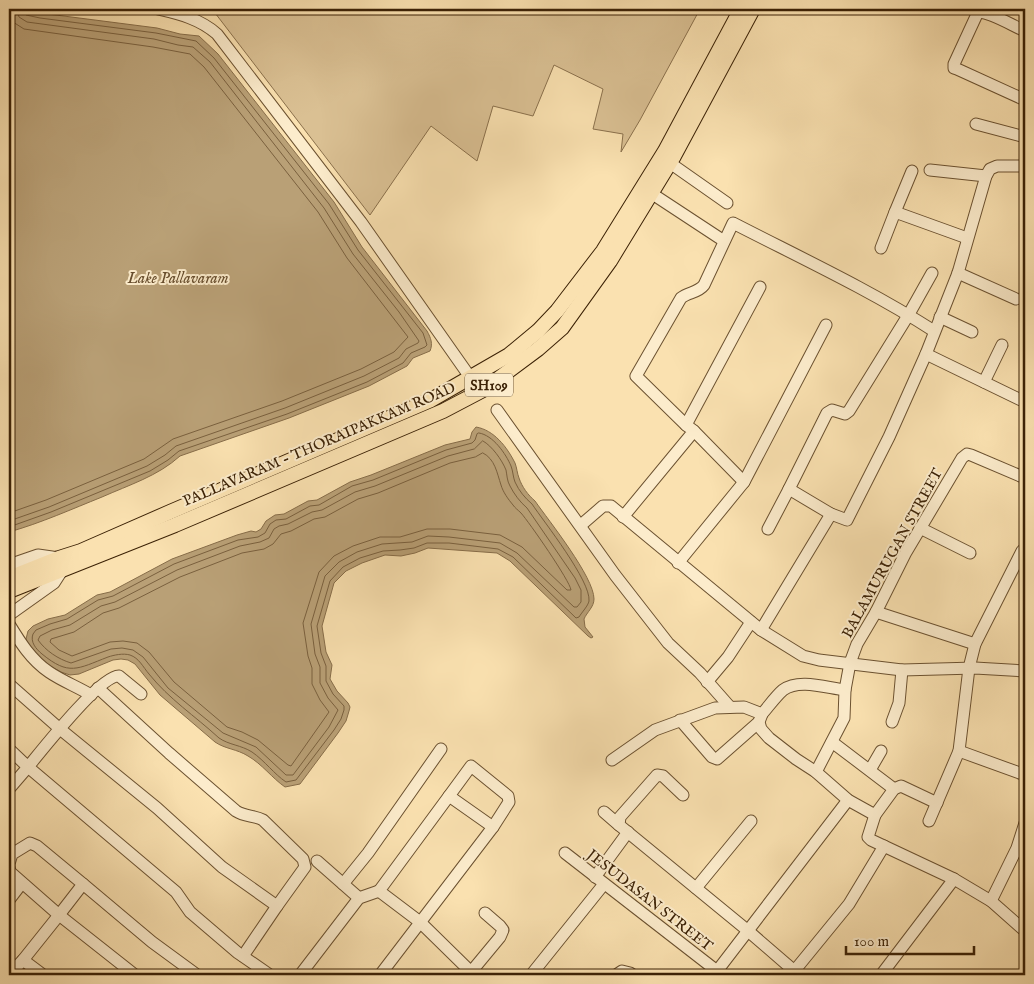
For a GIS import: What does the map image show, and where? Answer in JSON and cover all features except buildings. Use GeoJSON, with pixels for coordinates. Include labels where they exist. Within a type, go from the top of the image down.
{"type":"FeatureCollection","features":[{"type":"Feature","properties":{"kind":"main road","name":"PALLAVARAM - THORAIPAKKAM ROAD"},"geometry":{"type":"LineString","coordinates":[[61,564],[81,551],[431,400],[509,355],[557,312],[603,251],[665,151],[741,9]]}},
{"type":"Feature","properties":{"kind":"main road","name":"PALLAVARAM - THORAIPAKKAM ROAD"},"geometry":{"type":"LineString","coordinates":[[61,564],[94,558],[443,411],[483,390],[538,349],[562,328],[610,261],[670,163],[753,9]]}},
{"type":"Feature","properties":{"kind":"main road","name":"SH109"},"geometry":{"type":"LineString","coordinates":[[9,578],[61,564]]}},
{"type":"Feature","properties":{"kind":"main road","name":"SH109"},"geometry":{"type":"LineString","coordinates":[[9,592],[61,564]]}},
{"type":"Feature","properties":{"kind":"street"},"geometry":{"type":"LineString","coordinates":[[158,9],[196,19],[207,25],[217,34],[361,222],[470,377]]}},
{"type":"Feature","properties":{"kind":"street"},"geometry":{"type":"LineString","coordinates":[[1025,31],[996,13],[974,11],[954,68],[1025,100]]}},
{"type":"Feature","properties":{"kind":"street"},"geometry":{"type":"LineString","coordinates":[[976,124],[1025,137]]}},
{"type":"Feature","properties":{"kind":"street"},"geometry":{"type":"LineString","coordinates":[[670,163],[727,203]]}},
{"type":"Feature","properties":{"kind":"street"},"geometry":{"type":"LineString","coordinates":[[789,489],[831,514],[847,520],[889,437],[926,354],[958,273],[986,176],[990,169],[997,166],[1025,166]]}},
{"type":"Feature","properties":{"kind":"street"},"geometry":{"type":"LineString","coordinates":[[930,170],[986,176]]}},
{"type":"Feature","properties":{"kind":"street"},"geometry":{"type":"LineString","coordinates":[[881,248],[912,171]]}},
{"type":"Feature","properties":{"kind":"street"},"geometry":{"type":"LineString","coordinates":[[651,193],[724,241]]}},
{"type":"Feature","properties":{"kind":"street"},"geometry":{"type":"LineString","coordinates":[[895,212],[967,238]]}},
{"type":"Feature","properties":{"kind":"street"},"geometry":{"type":"LineString","coordinates":[[744,482],[636,376],[681,298],[698,291],[704,285],[733,223],[908,314],[934,331]]}},
{"type":"Feature","properties":{"kind":"street"},"geometry":{"type":"LineString","coordinates":[[768,529],[827,413],[832,410],[845,414],[849,411],[932,273]]}},
{"type":"Feature","properties":{"kind":"street"},"geometry":{"type":"LineString","coordinates":[[958,273],[1016,299]]}},
{"type":"Feature","properties":{"kind":"street"},"geometry":{"type":"LineString","coordinates":[[623,517],[690,428],[760,288]]}},
{"type":"Feature","properties":{"kind":"street"},"geometry":{"type":"LineString","coordinates":[[940,317],[972,332]]}},
{"type":"Feature","properties":{"kind":"street"},"geometry":{"type":"LineString","coordinates":[[678,563],[744,482],[826,325]]}},
{"type":"Feature","properties":{"kind":"street"},"geometry":{"type":"LineString","coordinates":[[984,382],[1002,345]]}},
{"type":"Feature","properties":{"kind":"street"},"geometry":{"type":"LineString","coordinates":[[926,354],[1025,402]]}},
{"type":"Feature","properties":{"kind":"street"},"geometry":{"type":"LineString","coordinates":[[497,410],[615,575],[668,643],[730,707]]}},
{"type":"Feature","properties":{"kind":"street","name":"BALAMURUGAN STREET"},"geometry":{"type":"LineString","coordinates":[[816,772],[844,718],[845,690],[850,663],[857,644],[876,612],[905,554],[962,458],[967,454],[971,454],[1025,478]]}},
{"type":"Feature","properties":{"kind":"street"},"geometry":{"type":"LineString","coordinates":[[580,525],[603,506],[611,506],[761,630],[803,656],[819,660],[902,670],[969,668],[1025,671]]}},
{"type":"Feature","properties":{"kind":"street"},"geometry":{"type":"LineString","coordinates":[[761,630],[831,514]]}},
{"type":"Feature","properties":{"kind":"street"},"geometry":{"type":"LineString","coordinates":[[920,528],[970,553]]}},
{"type":"Feature","properties":{"kind":"street"},"geometry":{"type":"LineString","coordinates":[[929,821],[959,751],[969,668],[975,644],[1025,548]]}},
{"type":"Feature","properties":{"kind":"street"},"geometry":{"type":"LineString","coordinates":[[9,565],[38,555],[61,564],[54,583],[9,615]]}},
{"type":"Feature","properties":{"kind":"street"},"geometry":{"type":"LineString","coordinates":[[876,612],[975,644]]}},
{"type":"Feature","properties":{"kind":"street"},"geometry":{"type":"LineString","coordinates":[[707,682],[728,657],[751,622]]}},
{"type":"Feature","properties":{"kind":"street"},"geometry":{"type":"LineString","coordinates":[[9,624],[22,646],[49,673],[79,688],[94,692],[236,811],[246,816],[255,816],[263,820],[303,859],[305,867],[243,956]]}},
{"type":"Feature","properties":{"kind":"street"},"geometry":{"type":"LineString","coordinates":[[892,722],[899,703],[902,670]]}},
{"type":"Feature","properties":{"kind":"street"},"geometry":{"type":"LineString","coordinates":[[9,789],[60,729],[94,692],[110,678],[119,676],[141,694]]}},
{"type":"Feature","properties":{"kind":"street"},"geometry":{"type":"LineString","coordinates":[[9,684],[60,729],[157,808],[222,867],[277,906]]}},
{"type":"Feature","properties":{"kind":"street"},"geometry":{"type":"LineString","coordinates":[[680,720],[712,757],[717,759],[761,718],[782,691],[794,685],[803,684],[845,690]]}},
{"type":"Feature","properties":{"kind":"street"},"geometry":{"type":"LineString","coordinates":[[612,760],[655,730],[715,708],[744,707],[761,718]]}},
{"type":"Feature","properties":{"kind":"street"},"geometry":{"type":"LineString","coordinates":[[761,718],[761,729],[769,738],[816,772],[848,800],[875,815]]}},
{"type":"Feature","properties":{"kind":"street"},"geometry":{"type":"LineString","coordinates":[[832,742],[894,789]]}},
{"type":"Feature","properties":{"kind":"street"},"geometry":{"type":"LineString","coordinates":[[9,749],[176,892],[190,912],[243,956],[270,975]]}},
{"type":"Feature","properties":{"kind":"street"},"geometry":{"type":"LineString","coordinates":[[343,884],[368,853],[441,749]]}},
{"type":"Feature","properties":{"kind":"street"},"geometry":{"type":"LineString","coordinates":[[870,770],[881,751]]}},
{"type":"Feature","properties":{"kind":"street"},"geometry":{"type":"LineString","coordinates":[[959,751],[1025,775]]}},
{"type":"Feature","properties":{"kind":"street"},"geometry":{"type":"LineString","coordinates":[[300,975],[359,898],[379,891],[471,766],[508,796],[509,802],[493,827],[380,975]]}},
{"type":"Feature","properties":{"kind":"street"},"geometry":{"type":"LineString","coordinates":[[531,975],[600,881],[624,828],[620,817],[657,775],[663,776],[683,795]]}},
{"type":"Feature","properties":{"kind":"street"},"geometry":{"type":"LineString","coordinates":[[937,803],[901,786],[894,789],[875,815],[868,837],[954,879],[991,901],[1025,931]]}},
{"type":"Feature","properties":{"kind":"street"},"geometry":{"type":"LineString","coordinates":[[449,796],[493,827]]}},
{"type":"Feature","properties":{"kind":"street"},"geometry":{"type":"LineString","coordinates":[[716,973],[848,800]]}},
{"type":"Feature","properties":{"kind":"street"},"geometry":{"type":"LineString","coordinates":[[604,812],[747,930],[795,974],[849,904],[884,846]]}},
{"type":"Feature","properties":{"kind":"street"},"geometry":{"type":"LineString","coordinates":[[696,888],[751,821]]}},
{"type":"Feature","properties":{"kind":"street"},"geometry":{"type":"LineString","coordinates":[[991,901],[1024,831]]}},
{"type":"Feature","properties":{"kind":"street"},"geometry":{"type":"LineString","coordinates":[[128,973],[10,872],[10,859],[30,843],[37,846],[152,942],[197,975]]}},
{"type":"Feature","properties":{"kind":"street","name":"JESUDASAN STREET"},"geometry":{"type":"LineString","coordinates":[[565,853],[716,973]]}},
{"type":"Feature","properties":{"kind":"street"},"geometry":{"type":"LineString","coordinates":[[317,861],[359,898]]}},
{"type":"Feature","properties":{"kind":"street"},"geometry":{"type":"LineString","coordinates":[[881,975],[954,879]]}},
{"type":"Feature","properties":{"kind":"street"},"geometry":{"type":"LineString","coordinates":[[9,900],[22,883]]}},
{"type":"Feature","properties":{"kind":"street"},"geometry":{"type":"LineString","coordinates":[[9,975],[83,884]]}},
{"type":"Feature","properties":{"kind":"street"},"geometry":{"type":"LineString","coordinates":[[379,891],[420,922],[470,974],[500,937],[503,930],[485,913]]}},
{"type":"Feature","properties":{"kind":"street"},"geometry":{"type":"LineString","coordinates":[[23,960],[43,975]]}},
{"type":"Feature","properties":{"kind":"street"},"geometry":{"type":"LineString","coordinates":[[616,975],[622,971],[630,972],[633,975]]}},
{"type":"Feature","properties":{"kind":"shaded area"},"geometry":{"type":"Polygon","coordinates":[[[212,9],[700,9],[621,152],[623,134],[593,129],[603,89],[554,65],[533,116],[493,106],[477,161],[431,126],[370,215],[212,9]]]}},
{"type":"Feature","properties":{"kind":"water","name":"Lake Pallavaram"},"geometry":{"type":"Polygon","coordinates":[[[9,9],[157,28],[180,34],[199,36],[218,54],[334,202],[362,247],[427,331],[431,341],[430,351],[413,358],[407,366],[369,386],[289,418],[180,456],[153,475],[133,484],[56,516],[9,532],[9,9]]]}},
{"type":"Feature","properties":{"kind":"water"},"geometry":{"type":"Polygon","coordinates":[[[476,427],[494,435],[504,445],[515,463],[518,476],[524,488],[560,535],[587,577],[592,589],[594,602],[584,619],[585,627],[593,637],[588,636],[510,561],[497,553],[428,548],[401,556],[385,555],[346,571],[334,583],[322,626],[326,652],[332,665],[330,679],[350,707],[346,721],[300,784],[285,787],[253,759],[215,742],[160,695],[135,664],[128,660],[113,660],[79,674],[70,675],[48,665],[35,655],[28,645],[26,639],[28,631],[33,626],[48,619],[65,615],[97,595],[110,592],[172,559],[237,535],[251,531],[256,532],[261,529],[266,521],[275,515],[284,514],[308,501],[317,500],[350,482],[445,445],[470,439],[476,427]]]}}]}
